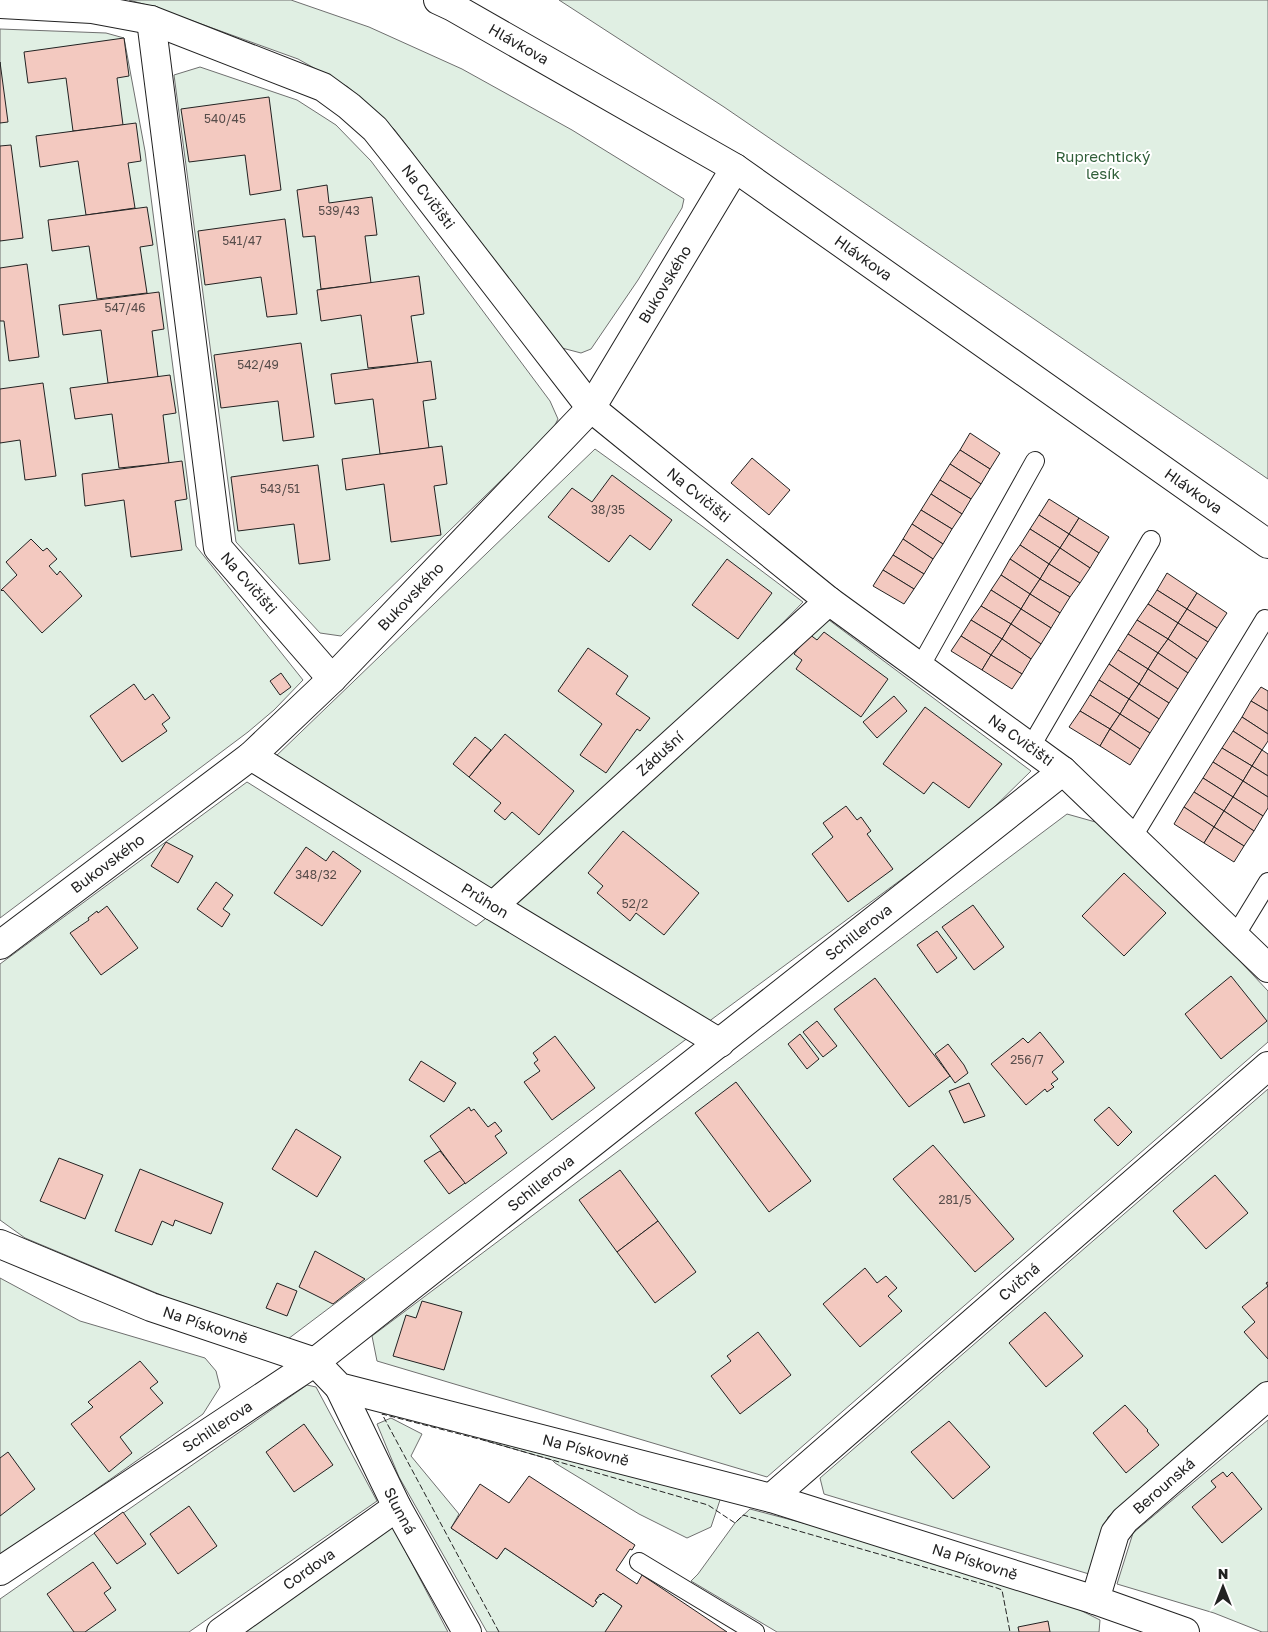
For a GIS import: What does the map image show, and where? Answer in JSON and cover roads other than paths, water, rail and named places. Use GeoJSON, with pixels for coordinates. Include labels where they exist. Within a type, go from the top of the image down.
{"type":"FeatureCollection","features":[{"type":"Feature","properties":{"kind":"street","name":"Hlávkova"},"geometry":{"type":"LineString","coordinates":[[438,0],[454,7],[735,168],[1268,544]]}},
{"type":"Feature","properties":{"kind":"street","name":"Na Cvičišti"},"geometry":{"type":"LineString","coordinates":[[0,4],[92,9],[151,20],[323,87],[349,106],[375,128],[591,408],[829,600],[1063,771],[1268,968]]}},
{"type":"Feature","properties":{"kind":"street","name":"Na Cvičišti"},"geometry":{"type":"LineString","coordinates":[[151,20],[218,548],[332,679]]}},
{"type":"Feature","properties":{"kind":"street","name":"Bukovského"},"geometry":{"type":"LineString","coordinates":[[0,945],[251,756],[332,679],[591,408],[735,168]]}},
{"type":"Feature","properties":{"kind":"street","name":"Zádušní"},"geometry":{"type":"LineString","coordinates":[[493,906],[829,600]]}},
{"type":"Feature","properties":{"kind":"street","name":"Průhon"},"geometry":{"type":"LineString","coordinates":[[251,756],[720,1044]]}},
{"type":"Feature","properties":{"kind":"street","name":"Schillerova"},"geometry":{"type":"LineString","coordinates":[[0,1571],[314,1362],[720,1044],[1063,771]]}},
{"type":"Feature","properties":{"kind":"street","name":"Cvičná"},"geometry":{"type":"LineString","coordinates":[[772,1498],[1268,1066]]}},
{"type":"Feature","properties":{"kind":"street","name":"Na Pískovně"},"geometry":{"type":"LineString","coordinates":[[0,1244],[151,1307],[314,1362],[339,1386],[772,1498],[1095,1600],[1145,1625],[1186,1632]]}},
{"type":"Feature","properties":{"kind":"street","name":"Slunná"},"geometry":{"type":"LineString","coordinates":[[339,1386],[397,1507],[467,1632]]}},
{"type":"Feature","properties":{"kind":"street","name":"Berounská"},"geometry":{"type":"LineString","coordinates":[[1095,1600],[1115,1533],[1125,1520],[1268,1396]]}},
{"type":"Feature","properties":{"kind":"street","name":"Cordova"},"geometry":{"type":"LineString","coordinates":[[221,1632],[397,1507]]}},
{"type":"Feature","properties":{"kind":"lane"},"geometry":{"type":"LineString","coordinates":[[920,667],[1035,461]]}},
{"type":"Feature","properties":{"kind":"lane"},"geometry":{"type":"LineString","coordinates":[[1030,748],[1151,540]]}},
{"type":"Feature","properties":{"kind":"lane"},"geometry":{"type":"LineString","coordinates":[[1132,838],[1265,618]]}},
{"type":"Feature","properties":{"kind":"lane"},"geometry":{"type":"LineString","coordinates":[[1235,936],[1268,882]]}},
{"type":"Feature","properties":{"kind":"lane"},"geometry":{"type":"LineString","coordinates":[[639,1562],[755,1632]]}},
{"type":"Feature","properties":{"kind":"park label","name":"Ruprechtický lesík"},"geometry":{"type":"Point","coordinates":[1103,166]}}]}
